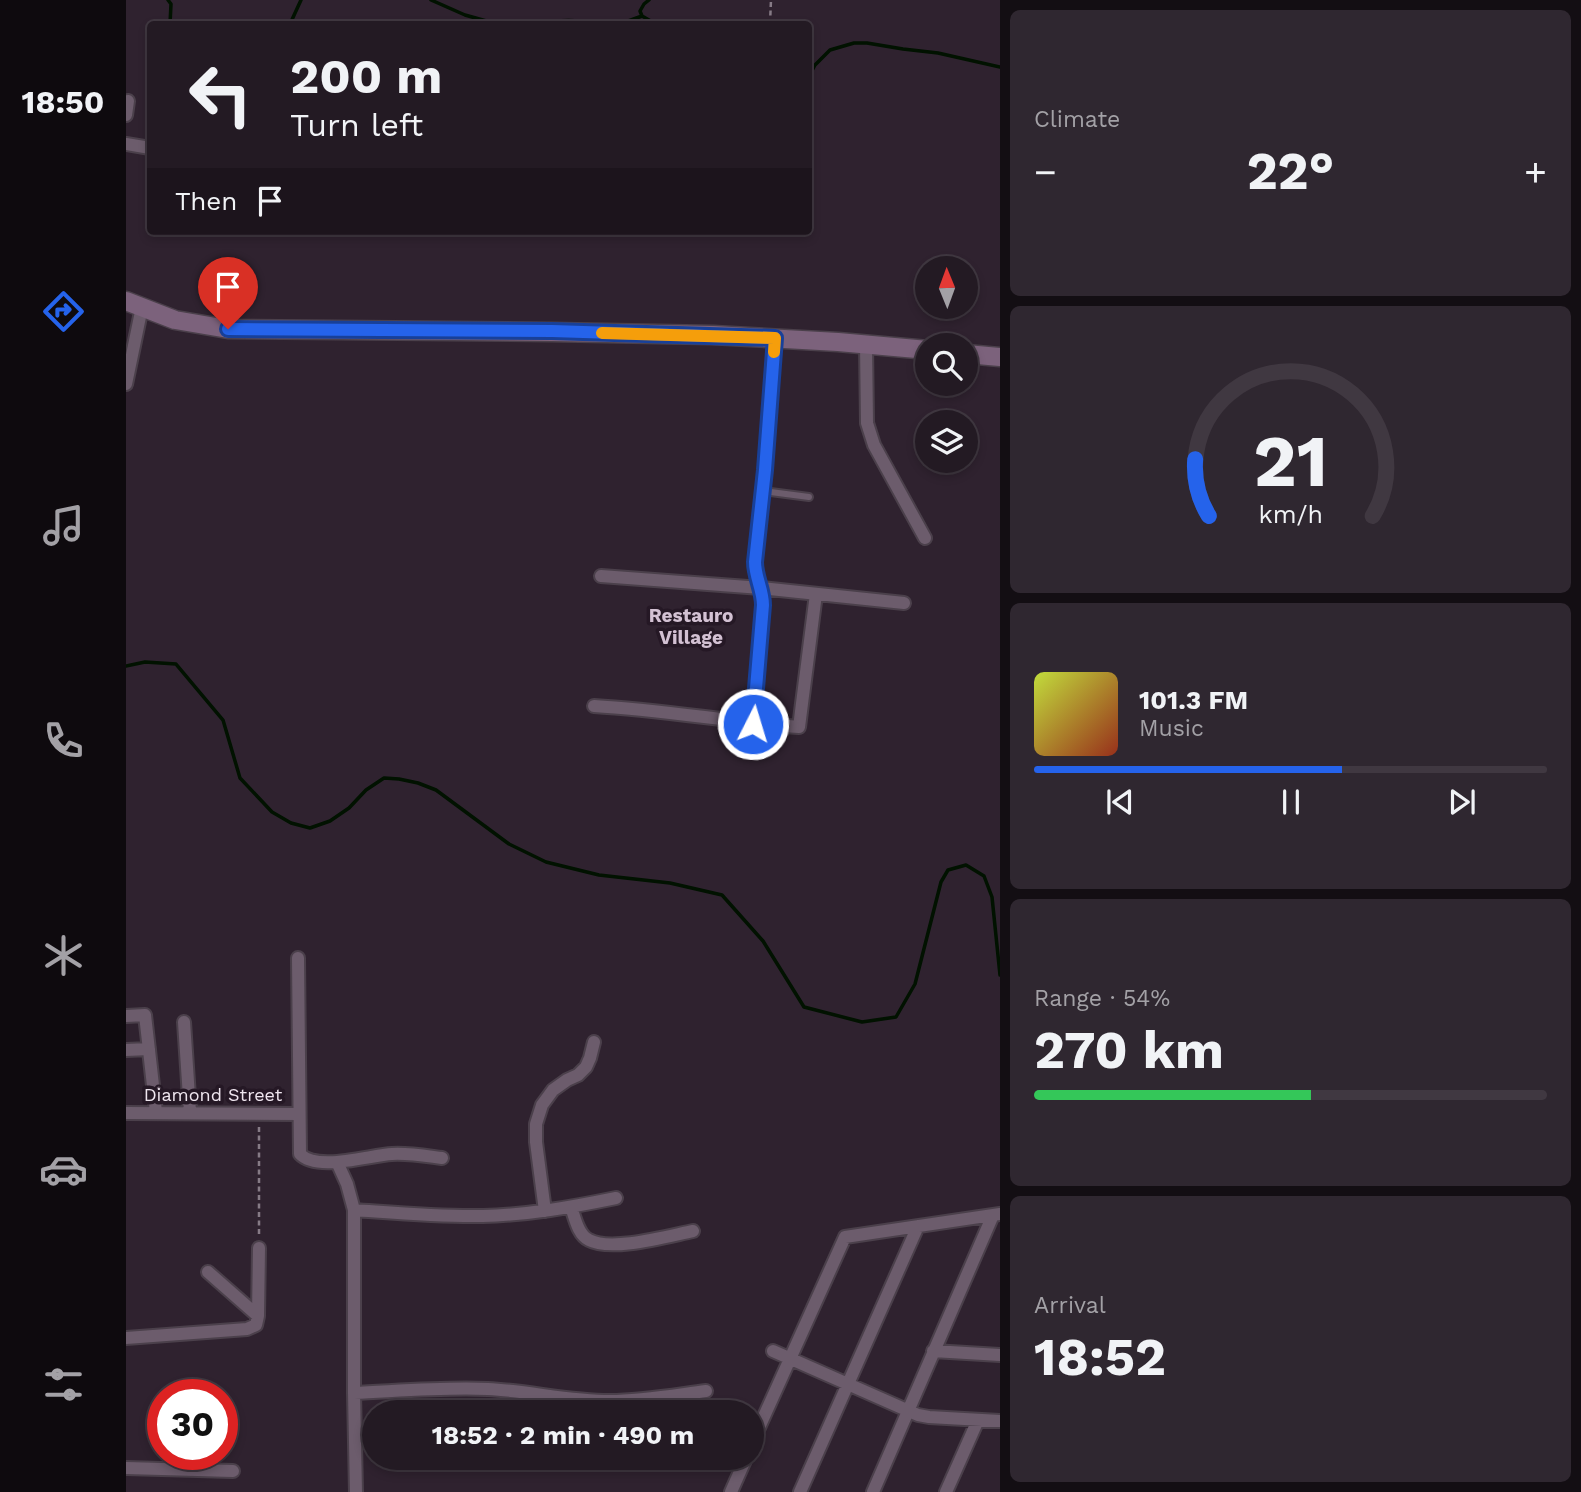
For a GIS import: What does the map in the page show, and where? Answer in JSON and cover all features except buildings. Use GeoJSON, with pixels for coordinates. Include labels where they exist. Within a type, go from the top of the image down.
{"type":"FeatureCollection","features":[{"type":"Feature","properties":{"kind":"street"},"geometry":{"type":"LineString","coordinates":[[126,144],[147,148]]}},
{"type":"Feature","properties":{"kind":"street"},"geometry":{"type":"LineString","coordinates":[[126,384],[134,304],[183,321],[237,329],[552,331],[775,338],[915,349]]}},
{"type":"Feature","properties":{"kind":"street"},"geometry":{"type":"LineString","coordinates":[[753,724],[763,605],[755,562],[775,338]]}},
{"type":"Feature","properties":{"kind":"street"},"geometry":{"type":"LineString","coordinates":[[866,345],[867,423],[874,445],[925,538]]}},
{"type":"Feature","properties":{"kind":"street"},"geometry":{"type":"LineString","coordinates":[[978,355],[1000,356]]}},
{"type":"Feature","properties":{"kind":"street"},"geometry":{"type":"LineString","coordinates":[[601,576],[761,588],[904,603]]}},
{"type":"Feature","properties":{"kind":"street"},"geometry":{"type":"LineString","coordinates":[[594,706],[799,727],[816,594]]}},
{"type":"Feature","properties":{"kind":"street"},"geometry":{"type":"LineString","coordinates":[[298,958],[300,1154],[308,1160],[337,1162],[408,1153],[442,1158]]}},
{"type":"Feature","properties":{"kind":"street"},"geometry":{"type":"LineString","coordinates":[[126,1016],[145,1015],[156,1112]]}},
{"type":"Feature","properties":{"kind":"street"},"geometry":{"type":"LineString","coordinates":[[184,1023],[190,1112]]}},
{"type":"Feature","properties":{"kind":"street"},"geometry":{"type":"LineString","coordinates":[[545,1211],[536,1124],[542,1105],[553,1090],[586,1068],[594,1042]]}},
{"type":"Feature","properties":{"kind":"street"},"geometry":{"type":"LineString","coordinates":[[126,1050],[149,1049]]}},
{"type":"Feature","properties":{"kind":"street","name":"Diamond Street"},"geometry":{"type":"LineString","coordinates":[[126,1113],[299,1114]]}},
{"type":"Feature","properties":{"kind":"street"},"geometry":{"type":"LineString","coordinates":[[337,1162],[348,1184],[354,1210],[356,1492]]}},
{"type":"Feature","properties":{"kind":"street"},"geometry":{"type":"LineString","coordinates":[[354,1210],[483,1216],[545,1211],[616,1198]]}},
{"type":"Feature","properties":{"kind":"street"},"geometry":{"type":"LineString","coordinates":[[571,1207],[578,1228],[587,1240],[602,1244],[616,1245],[693,1231]]}},
{"type":"Feature","properties":{"kind":"street"},"geometry":{"type":"LineString","coordinates":[[764,1417],[845,1237],[996,1215]]}},
{"type":"Feature","properties":{"kind":"street"},"geometry":{"type":"LineString","coordinates":[[873,1492],[933,1351],[996,1215]]}},
{"type":"Feature","properties":{"kind":"street"},"geometry":{"type":"LineString","coordinates":[[800,1492],[918,1226]]}},
{"type":"Feature","properties":{"kind":"street"},"geometry":{"type":"LineString","coordinates":[[126,1338],[247,1329],[256,1325],[259,1248]]}},
{"type":"Feature","properties":{"kind":"street"},"geometry":{"type":"LineString","coordinates":[[208,1272],[258,1316]]}},
{"type":"Feature","properties":{"kind":"street"},"geometry":{"type":"LineString","coordinates":[[773,1351],[929,1417],[1000,1420]]}},
{"type":"Feature","properties":{"kind":"street"},"geometry":{"type":"LineString","coordinates":[[933,1351],[1000,1354]]}},
{"type":"Feature","properties":{"kind":"street"},"geometry":{"type":"LineString","coordinates":[[354,1393],[487,1389],[613,1401],[706,1391]]}},
{"type":"Feature","properties":{"kind":"street"},"geometry":{"type":"LineString","coordinates":[[946,1492],[978,1420]]}},
{"type":"Feature","properties":{"kind":"street"},"geometry":{"type":"LineString","coordinates":[[126,1468],[233,1471]]}},
{"type":"Feature","properties":{"kind":"street"},"geometry":{"type":"LineString","coordinates":[[731,1492],[741,1470]]}},
{"type":"Feature","properties":{"kind":"lane"},"geometry":{"type":"LineString","coordinates":[[763,491],[809,497]]}},
{"type":"Feature","properties":{"kind":"path"},"geometry":{"type":"LineString","coordinates":[[770,21],[771,0]]}},
{"type":"Feature","properties":{"kind":"path"},"geometry":{"type":"LineString","coordinates":[[259,1113],[259,1248]]}},
{"type":"Feature","properties":{"kind":"waterway"},"geometry":{"type":"LineString","coordinates":[[168,0],[171,4],[170,21]]}},
{"type":"Feature","properties":{"kind":"waterway"},"geometry":{"type":"LineString","coordinates":[[291,21],[301,0]]}},
{"type":"Feature","properties":{"kind":"waterway"},"geometry":{"type":"LineString","coordinates":[[431,0],[486,21]]}},
{"type":"Feature","properties":{"kind":"waterway"},"geometry":{"type":"LineString","coordinates":[[642,16],[640,11],[649,0]]}},
{"type":"Feature","properties":{"kind":"waterway"},"geometry":{"type":"LineString","coordinates":[[642,16],[651,21]]}},
{"type":"Feature","properties":{"kind":"waterway"},"geometry":{"type":"LineString","coordinates":[[628,21],[642,16]]}},
{"type":"Feature","properties":{"kind":"waterway"},"geometry":{"type":"LineString","coordinates":[[556,21],[581,21]]}},
{"type":"Feature","properties":{"kind":"waterway"},"geometry":{"type":"LineString","coordinates":[[812,71],[830,50],[854,43],[938,53],[1000,67]]}},
{"type":"Feature","properties":{"kind":"waterway"},"geometry":{"type":"LineString","coordinates":[[126,666],[145,662],[176,664],[223,720],[240,778],[272,812],[291,823],[310,828],[330,821],[384,778],[418,783],[436,790],[509,844],[546,862],[599,875],[670,883],[722,895],[763,941],[804,1007],[862,1022],[896,1017],[915,984],[941,882],[948,870],[966,865],[984,876],[992,897],[1000,975]]}},
{"type":"Feature","properties":{"kind":"slow traffic"},"geometry":{"type":"LineString","coordinates":[[602,333],[775,338],[774,352]]}},
{"type":"Feature","properties":{"kind":"district","name":"Restauro Village"},"geometry":{"type":"Point","coordinates":[691,626]}},
{"type":"Feature","properties":{"kind":"route"},"geometry":{"type":"LineString","coordinates":[[228,329],[552,331],[775,338],[755,562],[763,605],[753,724]]}}]}
